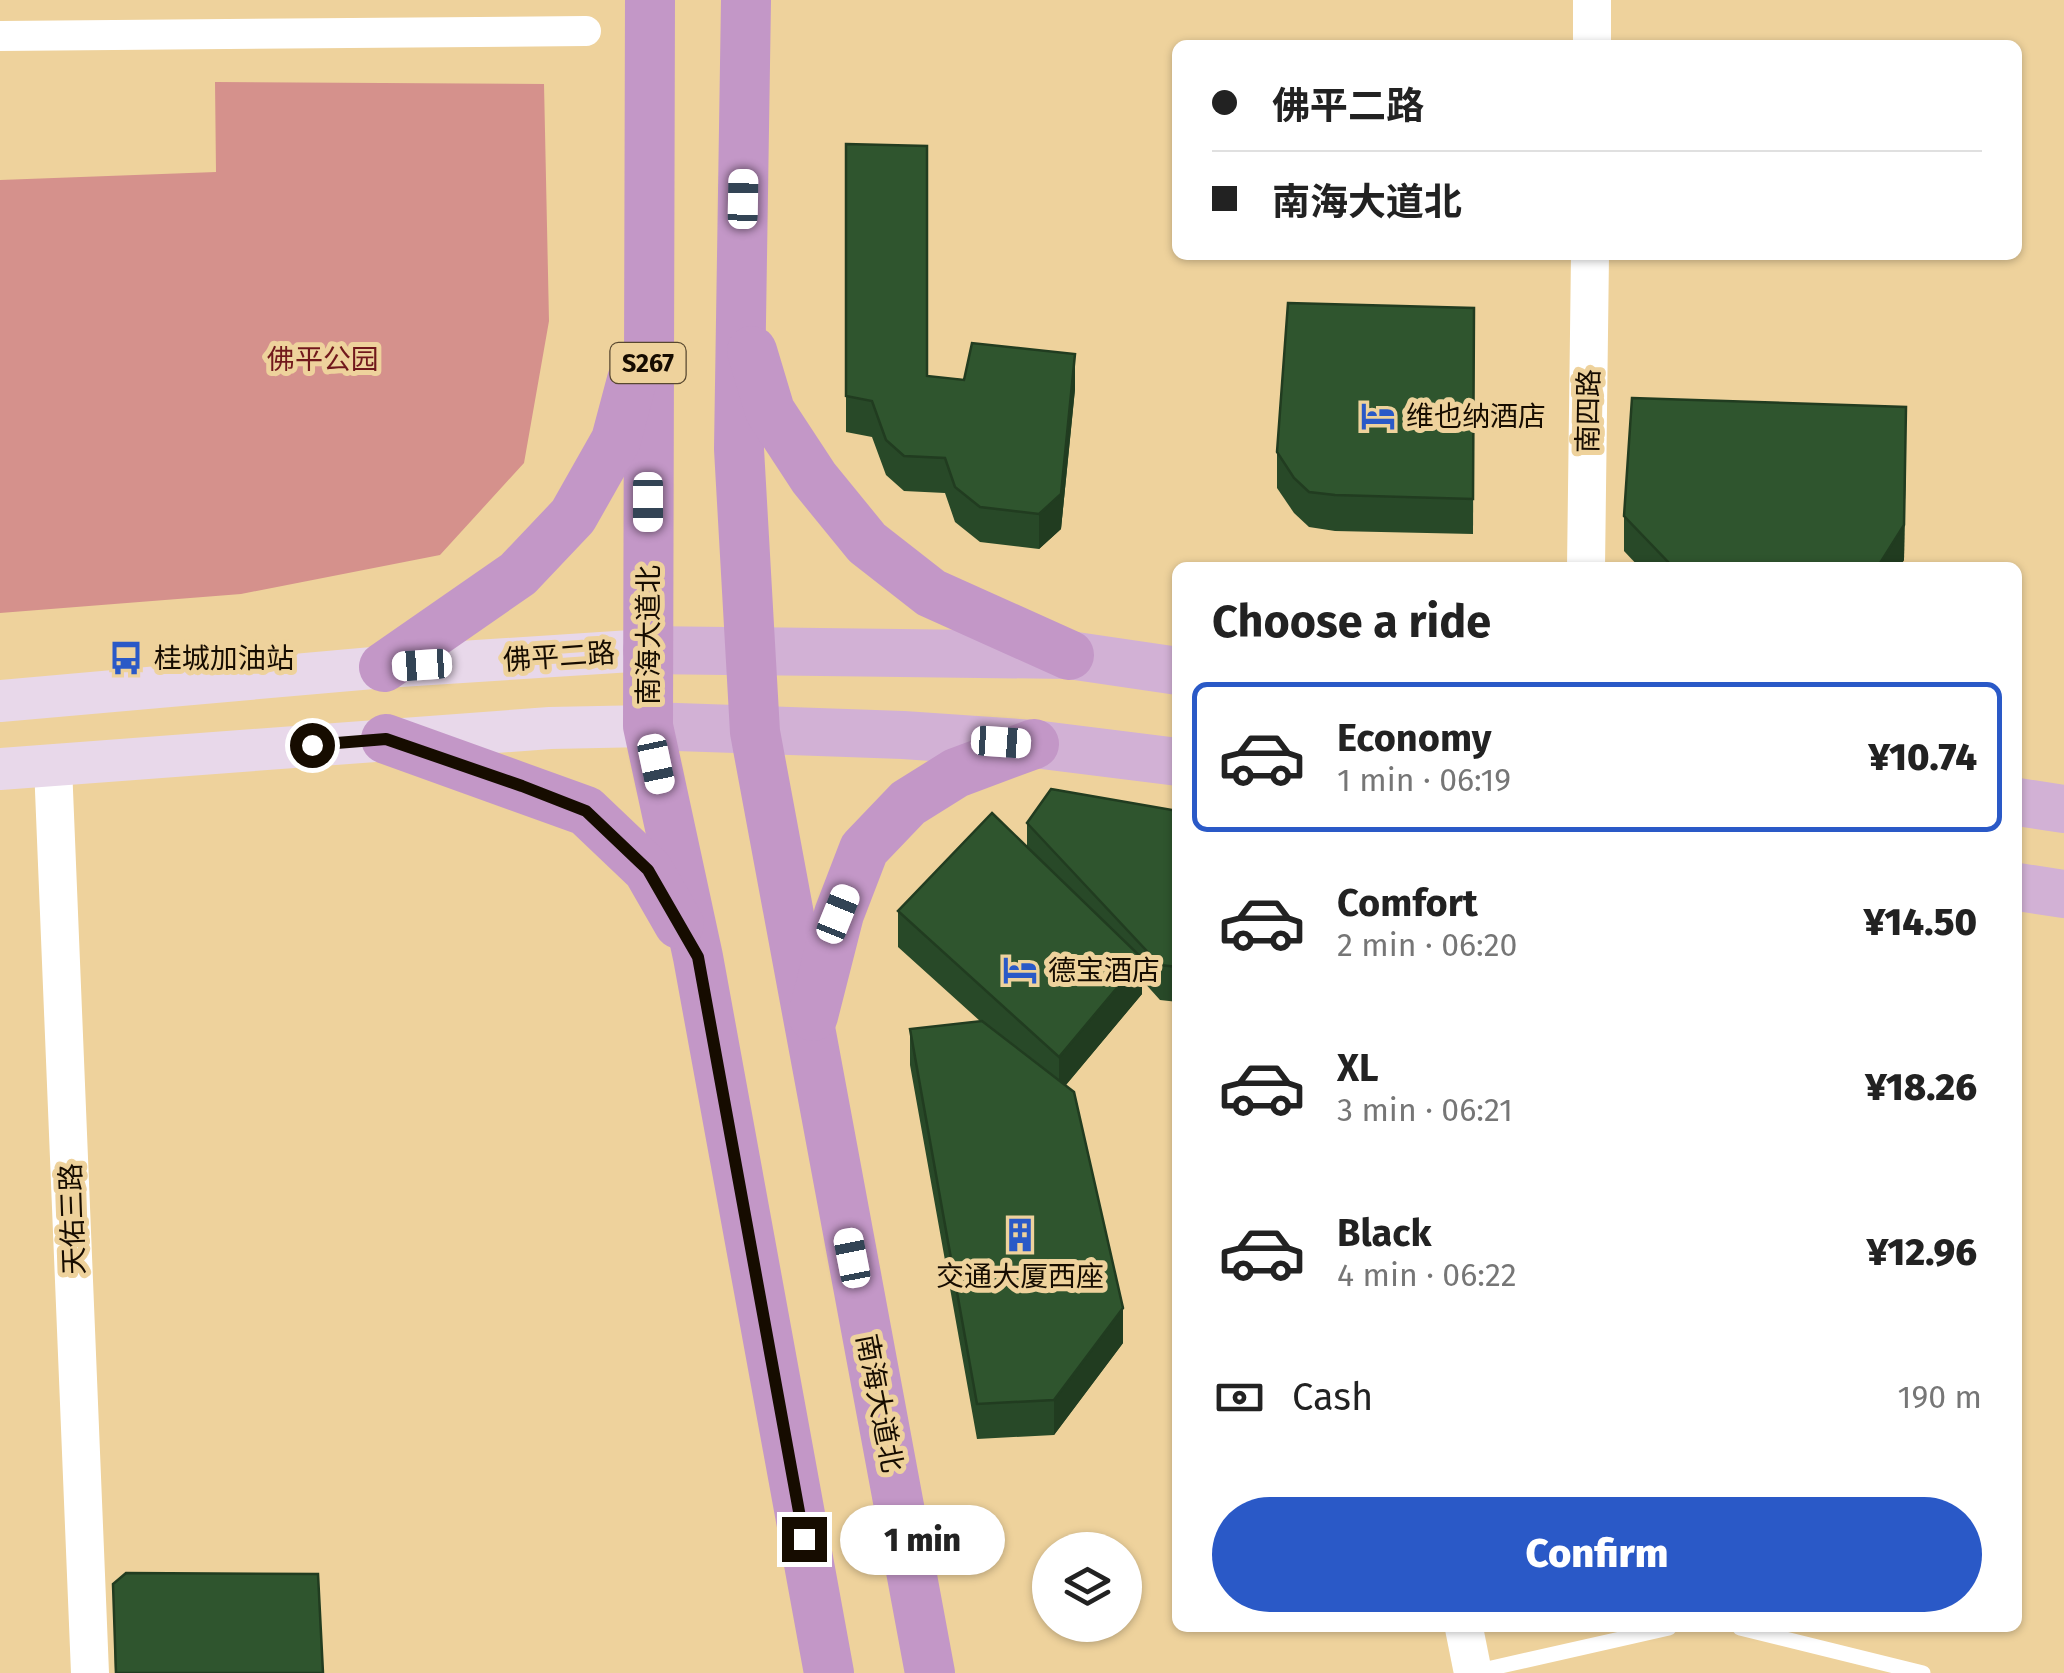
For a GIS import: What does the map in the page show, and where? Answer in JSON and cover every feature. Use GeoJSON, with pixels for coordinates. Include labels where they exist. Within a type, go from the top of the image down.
{"type":"FeatureCollection","features":[{"type":"Feature","properties":{"kind":"highway","name":"南海大道北"},"geometry":{"type":"LineString","coordinates":[[650,0],[648,726],[698,957],[830,1673]]}},
{"type":"Feature","properties":{"kind":"highway","name":"南海大道北"},"geometry":{"type":"LineString","coordinates":[[746,0],[739,449],[755,732],[930,1673]]}},
{"type":"Feature","properties":{"kind":"highway"},"geometry":{"type":"LineString","coordinates":[[384,667],[518,574],[574,516],[616,440],[648,317]]}},
{"type":"Feature","properties":{"kind":"highway"},"geometry":{"type":"LineString","coordinates":[[741,318],[770,411],[814,478],[867,543],[931,593],[1069,655]]}},
{"type":"Feature","properties":{"kind":"highway"},"geometry":{"type":"LineString","coordinates":[[386,739],[586,811],[648,870],[698,957]]}},
{"type":"Feature","properties":{"kind":"highway"},"geometry":{"type":"LineString","coordinates":[[809,1030],[838,914],[864,849],[908,803],[940,783],[1034,744]]}},
{"type":"Feature","properties":{"kind":"main road","name":"佛平二路"},"geometry":{"type":"LineString","coordinates":[[0,701],[384,667],[647,650],[1069,655],[1172,670]]}},
{"type":"Feature","properties":{"kind":"main road"},"geometry":{"type":"LineString","coordinates":[[0,769],[550,728],[648,726],[903,735],[1034,744],[1172,761]]}},
{"type":"Feature","properties":{"kind":"main road"},"geometry":{"type":"LineString","coordinates":[[2022,803],[2064,809]]}},
{"type":"Feature","properties":{"kind":"main road"},"geometry":{"type":"LineString","coordinates":[[2022,888],[2064,894]]}},
{"type":"Feature","properties":{"kind":"street"},"geometry":{"type":"LineString","coordinates":[[1592,0],[1592,40]]}},
{"type":"Feature","properties":{"kind":"street"},"geometry":{"type":"LineString","coordinates":[[0,36],[586,31]]}},
{"type":"Feature","properties":{"kind":"street","name":"南四路"},"geometry":{"type":"LineString","coordinates":[[1586,562],[1590,260]]}},
{"type":"Feature","properties":{"kind":"street","name":"天佑三路"},"geometry":{"type":"LineString","coordinates":[[53,766],[90,1673]]}},
{"type":"Feature","properties":{"kind":"street"},"geometry":{"type":"LineString","coordinates":[[1465,1632],[1472,1673]]}},
{"type":"Feature","properties":{"kind":"lane"},"geometry":{"type":"LineString","coordinates":[[1472,1673],[1652,1632]]}},
{"type":"Feature","properties":{"kind":"lane"},"geometry":{"type":"LineString","coordinates":[[1756,1632],[1923,1673]]}},
{"type":"Feature","properties":{"kind":"green space","name":"佛平公园"},"geometry":{"type":"Polygon","coordinates":[[[215,82],[544,84],[549,321],[524,463],[440,555],[241,594],[0,613],[0,180],[216,172],[215,82]]]}},
{"type":"Feature","properties":{"kind":"building"},"geometry":{"type":"Polygon","coordinates":[[[846,144],[927,146],[927,376],[964,380],[972,343],[1075,354],[1061,494],[1039,514],[980,507],[955,487],[945,458],[904,456],[886,440],[872,401],[846,396],[846,144]]]}},
{"type":"Feature","properties":{"kind":"building","name":"维也纳酒店"},"geometry":{"type":"Polygon","coordinates":[[[1288,303],[1474,308],[1473,499],[1309,492],[1294,478],[1277,452],[1288,303]]]}},
{"type":"Feature","properties":{"kind":"building"},"geometry":{"type":"Polygon","coordinates":[[[1632,398],[1906,407],[1904,525],[1881,562],[1668,562],[1624,516],[1632,398]]]}},
{"type":"Feature","properties":{"kind":"building"},"geometry":{"type":"Polygon","coordinates":[[[1051,789],[1172,810],[1172,966],[1160,965],[1027,823],[1051,789]]]}},
{"type":"Feature","properties":{"kind":"building","name":"德宝酒店"},"geometry":{"type":"Polygon","coordinates":[[[992,813],[1142,958],[1059,1057],[898,911],[992,813]]]}},
{"type":"Feature","properties":{"kind":"building","name":"交通大厦西座"},"geometry":{"type":"Polygon","coordinates":[[[982,1021],[1074,1092],[1123,1308],[1054,1400],[977,1404],[910,1029],[982,1021]]]}},
{"type":"Feature","properties":{"kind":"building"},"geometry":{"type":"Polygon","coordinates":[[[126,1573],[318,1574],[323,1673],[116,1673],[113,1584],[126,1573]]]}},
{"type":"Feature","properties":{"kind":"place","name":"维也纳酒店"},"geometry":{"type":"Point","coordinates":[1378,416]}},
{"type":"Feature","properties":{"kind":"place","name":"桂城加油站"},"geometry":{"type":"Point","coordinates":[126,658]}},
{"type":"Feature","properties":{"kind":"place","name":"德宝酒店"},"geometry":{"type":"Point","coordinates":[1020,970]}},
{"type":"Feature","properties":{"kind":"place","name":"交通大厦西座"},"geometry":{"type":"Point","coordinates":[1020,1235]}},
{"type":"Feature","properties":{"kind":"route"},"geometry":{"type":"LineString","coordinates":[[312,745],[386,739],[522,786],[586,811],[648,870],[698,957],[804,1539]]}}]}
